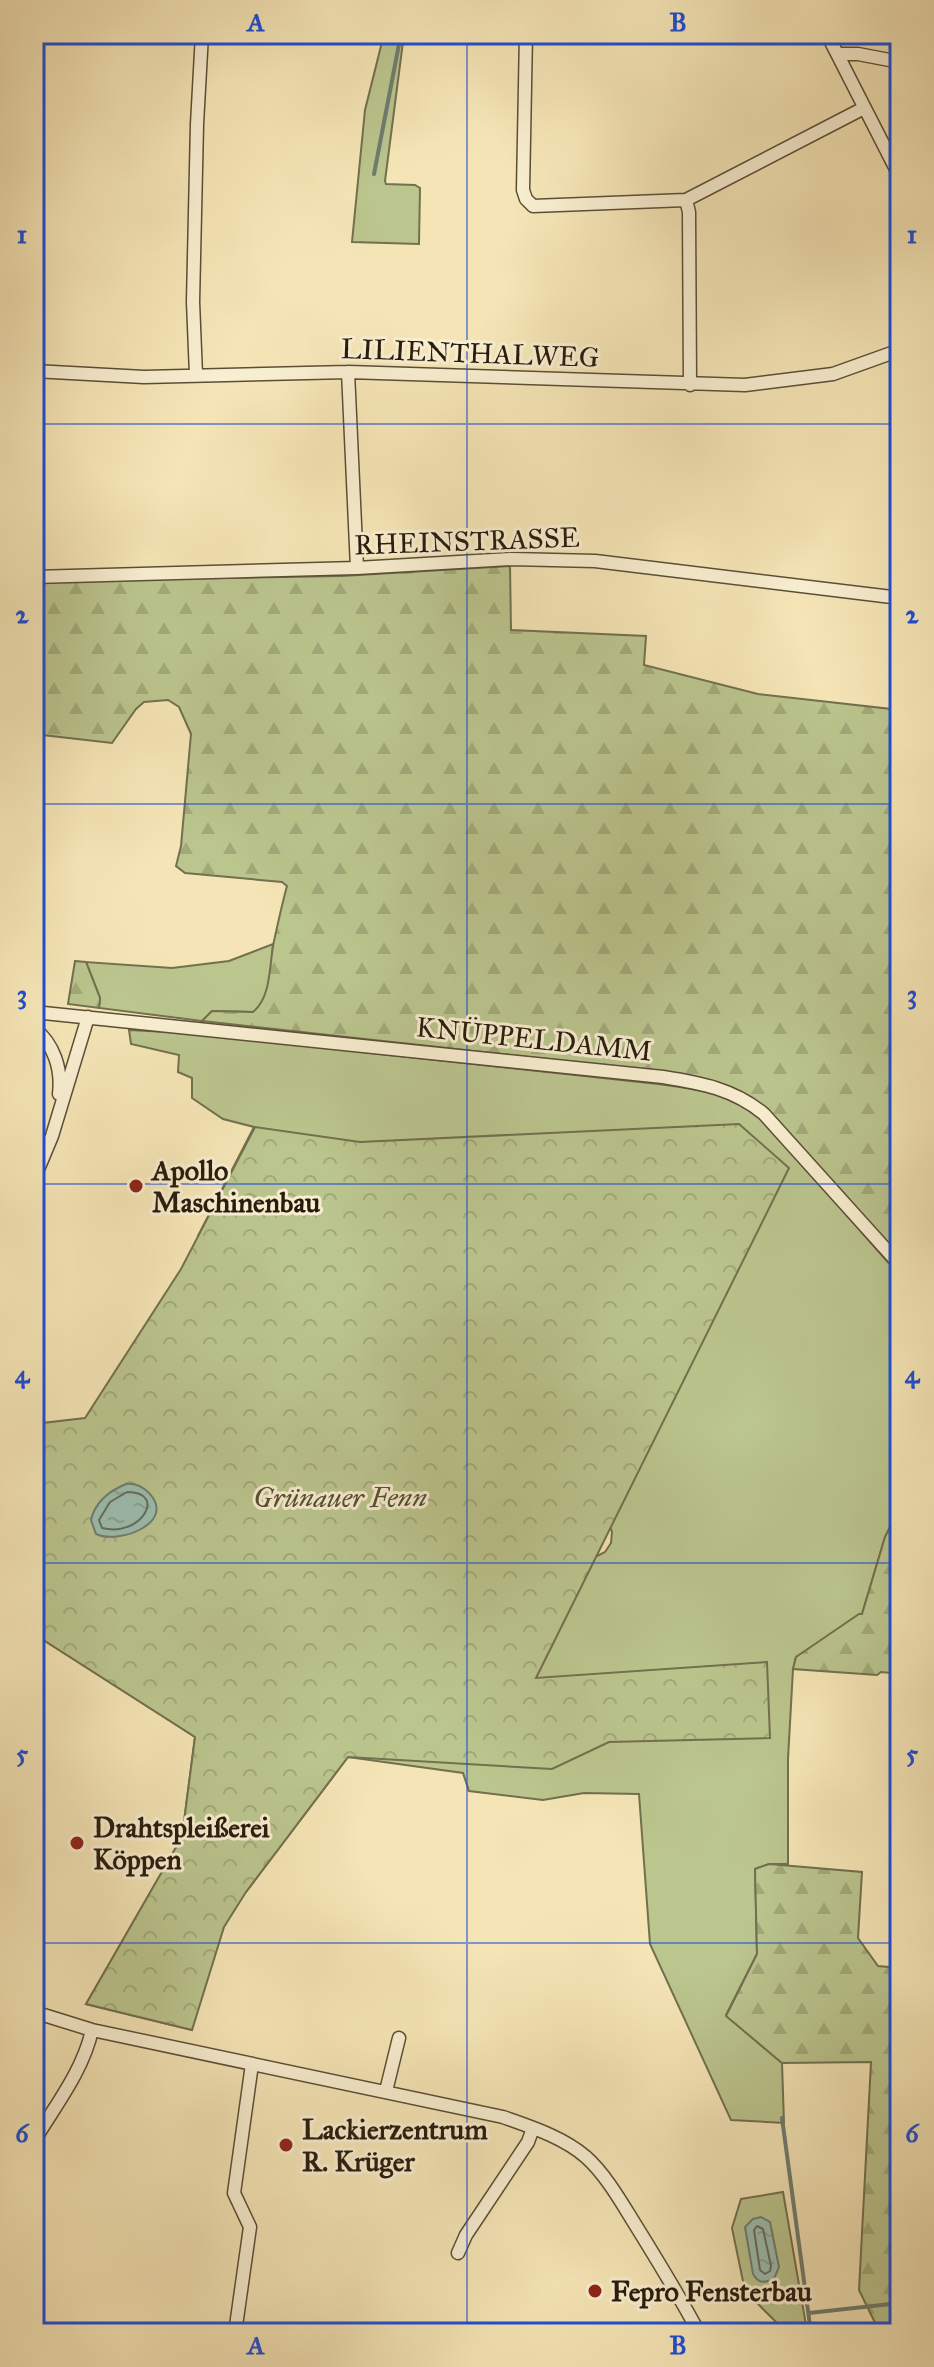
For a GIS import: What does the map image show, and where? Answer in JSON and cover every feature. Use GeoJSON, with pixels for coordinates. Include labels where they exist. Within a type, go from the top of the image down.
{"type":"FeatureCollection","features":[{"type":"Feature","properties":{"kind":"street"},"geometry":{"type":"LineString","coordinates":[[196,375],[193,302],[202,34]]}},
{"type":"Feature","properties":{"kind":"street"},"geometry":{"type":"LineString","coordinates":[[526,34],[523,190],[533,206],[686,200],[864,108]]}},
{"type":"Feature","properties":{"kind":"street"},"geometry":{"type":"LineString","coordinates":[[827,34],[900,177]]}},
{"type":"Feature","properties":{"kind":"street"},"geometry":{"type":"LineString","coordinates":[[837,54],[858,54],[900,62]]}},
{"type":"Feature","properties":{"kind":"street"},"geometry":{"type":"LineString","coordinates":[[686,200],[689,212],[690,385]]}},
{"type":"Feature","properties":{"kind":"street","name":"LILIENTHALWEG"},"geometry":{"type":"LineString","coordinates":[[34,371],[144,377],[348,372],[745,385],[847,371],[900,350]]}},
{"type":"Feature","properties":{"kind":"street"},"geometry":{"type":"LineString","coordinates":[[348,372],[357,568]]}},
{"type":"Feature","properties":{"kind":"street","name":"RHEINSTRASSE"},"geometry":{"type":"LineString","coordinates":[[34,577],[357,568],[511,559],[595,561],[900,598]]}},
{"type":"Feature","properties":{"kind":"street"},"geometry":{"type":"LineString","coordinates":[[34,1012],[88,1017],[34,1179]]}},
{"type":"Feature","properties":{"kind":"street","name":"KNÜPPELDAMM"},"geometry":{"type":"LineString","coordinates":[[88,1017],[663,1077],[718,1087],[747,1100],[764,1114],[900,1265]]}},
{"type":"Feature","properties":{"kind":"street"},"geometry":{"type":"LineString","coordinates":[[34,1028],[56,1057],[60,1083],[57,1117]]}},
{"type":"Feature","properties":{"kind":"street"},"geometry":{"type":"LineString","coordinates":[[34,2012],[92,2030],[503,2117],[569,2145],[587,2158],[601,2174],[674,2286],[699,2333]]}},
{"type":"Feature","properties":{"kind":"street"},"geometry":{"type":"LineString","coordinates":[[34,2141],[75,2074],[92,2030]]}},
{"type":"Feature","properties":{"kind":"street"},"geometry":{"type":"LineString","coordinates":[[386,2091],[399,2038]]}},
{"type":"Feature","properties":{"kind":"street"},"geometry":{"type":"LineString","coordinates":[[235,2333],[250,2227],[234,2193],[252,2064]]}},
{"type":"Feature","properties":{"kind":"street"},"geometry":{"type":"LineString","coordinates":[[458,2253],[466,2235],[528,2142],[533,2128]]}},
{"type":"Feature","properties":{"kind":"green space"},"geometry":{"type":"Polygon","coordinates":[[[384,34],[404,34],[385,181],[386,184],[420,188],[419,244],[352,242],[365,110],[384,34]]]}},
{"type":"Feature","properties":{"kind":"green space"},"geometry":{"type":"Polygon","coordinates":[[[510,566],[511,630],[646,636],[644,665],[758,694],[900,710],[900,1259],[769,1112],[720,1084],[665,1072],[202,1021],[212,1011],[253,1012],[259,1006],[267,989],[287,886],[282,882],[185,873],[176,866],[181,846],[191,734],[179,707],[168,700],[144,702],[112,743],[34,734],[34,581],[342,576],[510,566]]]}},
{"type":"Feature","properties":{"kind":"green space"},"geometry":{"type":"Polygon","coordinates":[[[273,944],[269,981],[260,1006],[254,1012],[212,1011],[202,1021],[99,1008],[100,998],[86,962],[172,968],[229,961],[273,944]]]}},
{"type":"Feature","properties":{"kind":"green space"},"geometry":{"type":"Polygon","coordinates":[[[75,961],[86,962],[100,998],[99,1008],[68,1004],[75,961]]]}},
{"type":"Feature","properties":{"kind":"green space"},"geometry":{"type":"Polygon","coordinates":[[[129,1030],[186,1033],[658,1084],[715,1094],[739,1104],[765,1122],[900,1276],[900,1507],[885,1537],[862,1614],[796,1657],[788,1759],[788,1864],[769,1864],[755,1869],[757,1954],[726,2015],[782,2063],[784,2123],[731,2120],[650,1944],[639,1794],[584,1793],[543,1800],[469,1791],[463,1773],[348,1757],[246,1892],[206,1891],[192,2030],[86,2004],[182,1837],[195,1737],[34,1634],[34,1605],[512,1600],[605,1552],[611,1543],[612,1532],[605,1513],[198,1236],[254,1127],[223,1119],[192,1098],[192,1078],[178,1072],[179,1055],[131,1044],[129,1030]]]}},
{"type":"Feature","properties":{"kind":"green space","name":"Grünauer Fenn"},"geometry":{"type":"Polygon","coordinates":[[[739,1124],[789,1168],[536,1678],[767,1662],[770,1738],[609,1742],[552,1769],[348,1757],[246,1892],[224,1927],[192,2030],[86,2004],[182,1837],[195,1737],[34,1634],[34,1424],[85,1418],[181,1269],[255,1127],[360,1142],[739,1124]]]}},
{"type":"Feature","properties":{"kind":"green space"},"geometry":{"type":"Polygon","coordinates":[[[900,1507],[900,1674],[793,1669],[796,1657],[862,1614],[885,1537],[900,1507]]]}},
{"type":"Feature","properties":{"kind":"green space"},"geometry":{"type":"Polygon","coordinates":[[[769,1864],[862,1872],[858,1938],[878,1966],[900,1968],[900,2333],[880,2333],[859,2290],[871,2062],[782,2063],[726,2016],[757,1954],[755,1869],[769,1864]]]}},
{"type":"Feature","properties":{"kind":"green space"},"geometry":{"type":"Polygon","coordinates":[[[783,2192],[806,2325],[786,2332],[745,2291],[732,2228],[741,2199],[783,2192]]]}},
{"type":"Feature","properties":{"kind":"water"},"geometry":{"type":"Polygon","coordinates":[[[126,1484],[144,1488],[149,1493],[156,1504],[156,1513],[151,1522],[131,1534],[106,1537],[96,1534],[91,1520],[99,1503],[126,1484]]]}},
{"type":"Feature","properties":{"kind":"water"},"geometry":{"type":"Polygon","coordinates":[[[761,2217],[770,2222],[779,2267],[774,2279],[765,2282],[757,2280],[753,2274],[745,2227],[753,2219],[761,2217]]]}},
{"type":"Feature","properties":{"kind":"waterway"},"geometry":{"type":"LineString","coordinates":[[374,174],[401,34]]}},
{"type":"Feature","properties":{"kind":"waterway"},"geometry":{"type":"LineString","coordinates":[[782,2118],[811,2333]]}},
{"type":"Feature","properties":{"kind":"waterway"},"geometry":{"type":"LineString","coordinates":[[809,2313],[900,2303]]}},
{"type":"Feature","properties":{"kind":"place","name":"Apollo Maschinenbau"},"geometry":{"type":"Point","coordinates":[136,1186]}},
{"type":"Feature","properties":{"kind":"place","name":"Drahtspleißerei Köppen"},"geometry":{"type":"Point","coordinates":[77,1843]}},
{"type":"Feature","properties":{"kind":"place","name":"Lackierzentrum R. Krüger"},"geometry":{"type":"Point","coordinates":[286,2145]}},
{"type":"Feature","properties":{"kind":"place","name":"Fepro Fensterbau"},"geometry":{"type":"Point","coordinates":[595,2291]}}]}
